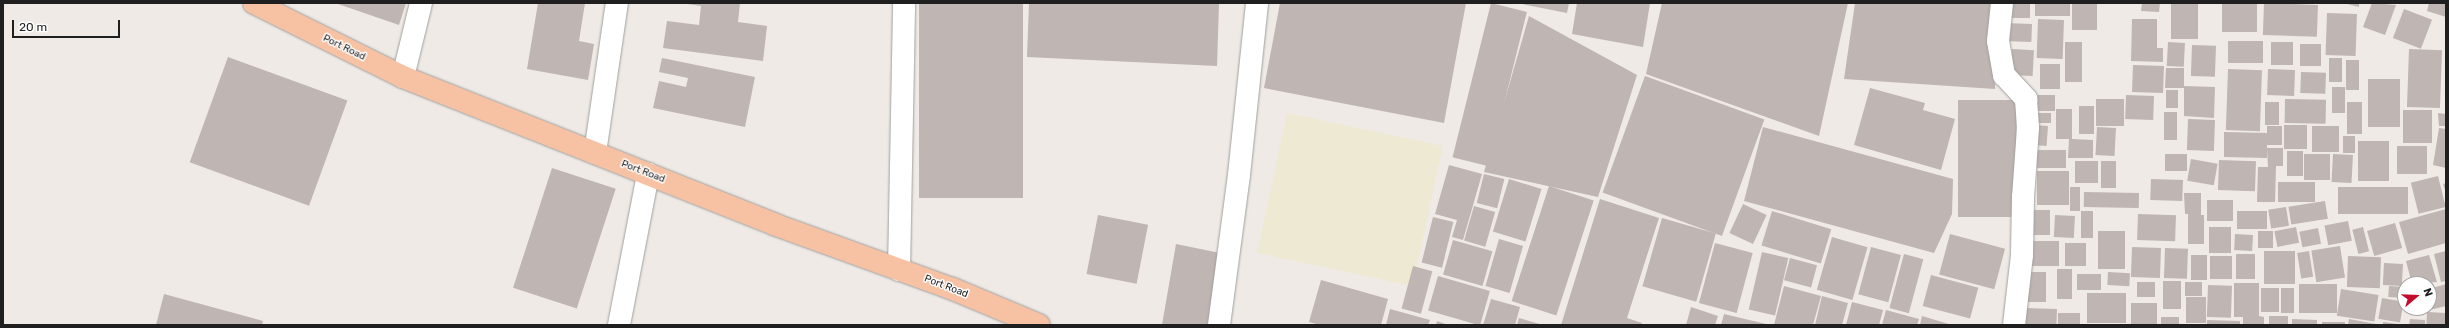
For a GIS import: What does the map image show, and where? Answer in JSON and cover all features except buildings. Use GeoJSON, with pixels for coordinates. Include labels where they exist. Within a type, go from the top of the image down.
{"type":"FeatureCollection","features":[{"type":"Feature","properties":{"kind":"main road","name":"Port Road"},"geometry":{"type":"LineString","coordinates":[[254,3],[403,77],[776,225],[899,270],[1039,325]]}},
{"type":"Feature","properties":{"kind":"street"},"geometry":{"type":"LineString","coordinates":[[403,77],[421,3]]}},
{"type":"Feature","properties":{"kind":"street"},"geometry":{"type":"LineString","coordinates":[[595,153],[617,3]]}},
{"type":"Feature","properties":{"kind":"street"},"geometry":{"type":"LineString","coordinates":[[899,270],[904,3]]}},
{"type":"Feature","properties":{"kind":"street"},"geometry":{"type":"LineString","coordinates":[[1219,325],[1239,175],[1257,3]]}},
{"type":"Feature","properties":{"kind":"street"},"geometry":{"type":"LineString","coordinates":[[2002,3],[1998,41],[2004,75],[2026,99],[2028,128],[2022,197],[2022,255],[2014,325]]}},
{"type":"Feature","properties":{"kind":"street"},"geometry":{"type":"LineString","coordinates":[[619,325],[648,174]]}},
{"type":"Feature","properties":{"kind":"shaded area"},"geometry":{"type":"Polygon","coordinates":[[[1287,113],[1443,146],[1413,286],[1257,253],[1287,113]]]}}]}
